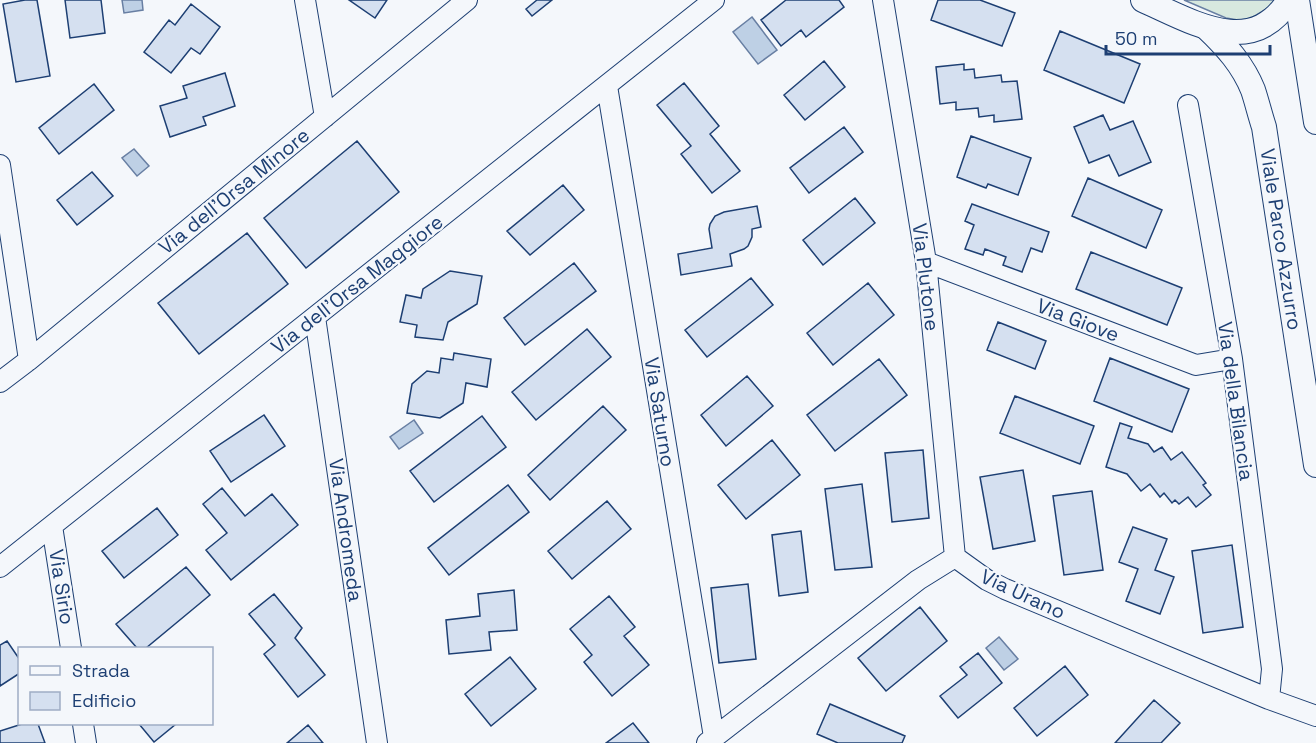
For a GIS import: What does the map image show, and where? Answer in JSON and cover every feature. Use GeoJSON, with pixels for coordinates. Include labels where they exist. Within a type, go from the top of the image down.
{"type":"FeatureCollection","features":[{"type":"Feature","properties":{"kind":"street"},"geometry":{"type":"LineString","coordinates":[[305,0],[325,117]]}},
{"type":"Feature","properties":{"kind":"street","name":"Via dell'Orsa Minore"},"geometry":{"type":"LineString","coordinates":[[0,382],[467,0]]}},
{"type":"Feature","properties":{"kind":"street","name":"Via dell'Orsa Maggiore"},"geometry":{"type":"LineString","coordinates":[[0,567],[714,0]]}},
{"type":"Feature","properties":{"kind":"street","name":"Via Plutone"},"geometry":{"type":"LineString","coordinates":[[883,0],[926,262],[955,557]]}},
{"type":"Feature","properties":{"kind":"street","name":"Viale Parco Azzurro"},"geometry":{"type":"LineString","coordinates":[[1143,0],[1207,28],[1238,32],[1254,30],[1265,25],[1275,18],[1289,0]]}},
{"type":"Feature","properties":{"kind":"street"},"geometry":{"type":"LineString","coordinates":[[1297,0],[1316,123]]}},
{"type":"Feature","properties":{"kind":"street","name":"Viale Parco Azzurro"},"geometry":{"type":"LineString","coordinates":[[1207,28],[1221,42],[1244,73],[1253,91],[1264,127],[1316,465]]}},
{"type":"Feature","properties":{"kind":"street","name":"Via Saturno"},"geometry":{"type":"LineString","coordinates":[[607,86],[710,740]]}},
{"type":"Feature","properties":{"kind":"street","name":"Via della Bilancia"},"geometry":{"type":"LineString","coordinates":[[1188,105],[1232,359],[1272,669],[1269,699]]}},
{"type":"Feature","properties":{"kind":"street"},"geometry":{"type":"LineString","coordinates":[[0,165],[29,360]]}},
{"type":"Feature","properties":{"kind":"street","name":"Via Giove"},"geometry":{"type":"LineString","coordinates":[[926,262],[1196,365],[1232,359]]}},
{"type":"Feature","properties":{"kind":"street","name":"Via Andromeda"},"geometry":{"type":"LineString","coordinates":[[315,317],[377,743]]}},
{"type":"Feature","properties":{"kind":"street","name":"Via Sirio"},"geometry":{"type":"LineString","coordinates":[[52,526],[71,647]]}},
{"type":"Feature","properties":{"kind":"street"},"geometry":{"type":"LineString","coordinates":[[710,740],[918,580],[955,557]]}},
{"type":"Feature","properties":{"kind":"street","name":"Via Urano"},"geometry":{"type":"LineString","coordinates":[[955,557],[987,580],[1005,589],[1269,699],[1316,716]]}},
{"type":"Feature","properties":{"kind":"street"},"geometry":{"type":"LineString","coordinates":[[83,725],[86,743]]}},
{"type":"Feature","properties":{"kind":"shaded area"},"geometry":{"type":"Polygon","coordinates":[[[1184,0],[1275,0],[1271,6],[1250,19],[1238,20],[1226,18],[1184,0]]]}},
{"type":"Feature","properties":{"kind":"water"},"geometry":{"type":"Polygon","coordinates":[[[122,0],[142,0],[143,10],[124,13],[122,0]]]}},
{"type":"Feature","properties":{"kind":"water"},"geometry":{"type":"Polygon","coordinates":[[[752,17],[777,50],[758,64],[733,32],[752,17]]]}},
{"type":"Feature","properties":{"kind":"water"},"geometry":{"type":"Polygon","coordinates":[[[134,149],[149,166],[137,176],[122,158],[134,149]]]}},
{"type":"Feature","properties":{"kind":"water"},"geometry":{"type":"Polygon","coordinates":[[[414,420],[423,433],[399,449],[390,437],[414,420]]]}},
{"type":"Feature","properties":{"kind":"water"},"geometry":{"type":"Polygon","coordinates":[[[999,637],[1018,659],[1004,670],[986,648],[999,637]]]}},
{"type":"Feature","properties":{"kind":"building"},"geometry":{"type":"Polygon","coordinates":[[[37,0],[50,76],[16,82],[3,4],[37,0]]]}},
{"type":"Feature","properties":{"kind":"building"},"geometry":{"type":"Polygon","coordinates":[[[65,0],[101,0],[105,33],[70,38],[65,0]]]}},
{"type":"Feature","properties":{"kind":"building"},"geometry":{"type":"Polygon","coordinates":[[[349,0],[387,0],[375,18],[349,0]]]}},
{"type":"Feature","properties":{"kind":"building"},"geometry":{"type":"Polygon","coordinates":[[[537,0],[552,0],[532,16],[526,9],[537,0]]]}},
{"type":"Feature","properties":{"kind":"building"},"geometry":{"type":"Polygon","coordinates":[[[786,0],[839,0],[844,7],[806,37],[801,30],[781,46],[761,20],[786,0]]]}},
{"type":"Feature","properties":{"kind":"building"},"geometry":{"type":"Polygon","coordinates":[[[938,0],[980,0],[1015,13],[1002,46],[931,20],[938,0]]]}},
{"type":"Feature","properties":{"kind":"building"},"geometry":{"type":"Polygon","coordinates":[[[191,4],[220,27],[200,54],[191,48],[171,73],[144,52],[169,20],[175,25],[191,4]]]}},
{"type":"Feature","properties":{"kind":"building"},"geometry":{"type":"Polygon","coordinates":[[[1060,31],[1140,64],[1124,103],[1044,70],[1060,31]]]}},
{"type":"Feature","properties":{"kind":"building"},"geometry":{"type":"Polygon","coordinates":[[[824,61],[845,87],[805,120],[784,95],[824,61]]]}},
{"type":"Feature","properties":{"kind":"building"},"geometry":{"type":"Polygon","coordinates":[[[964,64],[964,70],[974,69],[975,78],[1001,75],[1002,82],[1017,81],[1022,119],[994,122],[994,115],[979,117],[978,108],[956,110],[956,102],[940,104],[936,67],[964,64]]]}},
{"type":"Feature","properties":{"kind":"building"},"geometry":{"type":"Polygon","coordinates":[[[225,73],[235,106],[203,117],[206,125],[170,137],[160,106],[187,98],[183,86],[225,73]]]}},
{"type":"Feature","properties":{"kind":"building"},"geometry":{"type":"Polygon","coordinates":[[[684,83],[719,126],[710,134],[740,171],[712,193],[681,154],[691,146],[657,105],[684,83]]]}},
{"type":"Feature","properties":{"kind":"building"},"geometry":{"type":"Polygon","coordinates":[[[94,84],[114,110],[59,154],[39,128],[94,84]]]}},
{"type":"Feature","properties":{"kind":"building"},"geometry":{"type":"Polygon","coordinates":[[[1103,115],[1110,130],[1133,121],[1151,162],[1119,176],[1109,155],[1089,163],[1074,127],[1103,115]]]}},
{"type":"Feature","properties":{"kind":"building"},"geometry":{"type":"Polygon","coordinates":[[[844,127],[863,152],[809,193],[790,168],[844,127]]]}},
{"type":"Feature","properties":{"kind":"building"},"geometry":{"type":"Polygon","coordinates":[[[971,136],[1031,158],[1018,195],[988,184],[986,188],[957,177],[971,136]]]}},
{"type":"Feature","properties":{"kind":"building"},"geometry":{"type":"Polygon","coordinates":[[[357,141],[399,192],[306,268],[264,218],[357,141]]]}},
{"type":"Feature","properties":{"kind":"building"},"geometry":{"type":"Polygon","coordinates":[[[92,172],[113,196],[77,225],[57,200],[92,172]]]}},
{"type":"Feature","properties":{"kind":"building"},"geometry":{"type":"Polygon","coordinates":[[[1088,178],[1162,210],[1146,248],[1072,216],[1088,178]]]}},
{"type":"Feature","properties":{"kind":"building"},"geometry":{"type":"Polygon","coordinates":[[[563,185],[584,210],[530,255],[507,231],[563,185]]]}},
{"type":"Feature","properties":{"kind":"building"},"geometry":{"type":"Polygon","coordinates":[[[855,198],[875,223],[823,265],[803,240],[855,198]]]}},
{"type":"Feature","properties":{"kind":"building"},"geometry":{"type":"Polygon","coordinates":[[[972,204],[1049,232],[1042,252],[1031,248],[1022,272],[1003,265],[1006,257],[985,249],[983,255],[965,249],[974,225],[965,221],[972,204]]]}},
{"type":"Feature","properties":{"kind":"building"},"geometry":{"type":"Polygon","coordinates":[[[757,206],[761,227],[752,229],[752,237],[748,246],[730,254],[732,266],[681,275],[678,254],[712,248],[709,229],[715,216],[724,212],[757,206]]]}},
{"type":"Feature","properties":{"kind":"building"},"geometry":{"type":"Polygon","coordinates":[[[247,233],[288,284],[199,354],[158,303],[247,233]]]}},
{"type":"Feature","properties":{"kind":"building"},"geometry":{"type":"Polygon","coordinates":[[[1091,252],[1182,288],[1167,325],[1076,289],[1091,252]]]}},
{"type":"Feature","properties":{"kind":"building"},"geometry":{"type":"Polygon","coordinates":[[[574,263],[596,291],[525,345],[504,318],[574,263]]]}},
{"type":"Feature","properties":{"kind":"building"},"geometry":{"type":"Polygon","coordinates":[[[450,271],[482,276],[477,304],[448,322],[443,340],[415,337],[417,325],[400,322],[406,295],[421,298],[423,289],[450,271]]]}},
{"type":"Feature","properties":{"kind":"building"},"geometry":{"type":"Polygon","coordinates":[[[751,278],[773,305],[707,357],[685,330],[751,278]]]}},
{"type":"Feature","properties":{"kind":"building"},"geometry":{"type":"Polygon","coordinates":[[[868,283],[894,315],[833,365],[807,333],[868,283]]]}},
{"type":"Feature","properties":{"kind":"building"},"geometry":{"type":"Polygon","coordinates":[[[998,322],[1046,341],[1035,369],[987,350],[998,322]]]}},
{"type":"Feature","properties":{"kind":"building"},"geometry":{"type":"Polygon","coordinates":[[[587,329],[611,357],[536,420],[512,392],[587,329]]]}},
{"type":"Feature","properties":{"kind":"building"},"geometry":{"type":"Polygon","coordinates":[[[454,353],[491,359],[487,387],[466,383],[463,403],[440,418],[407,413],[412,384],[427,371],[439,373],[441,358],[453,360],[454,353]]]}},
{"type":"Feature","properties":{"kind":"building"},"geometry":{"type":"Polygon","coordinates":[[[1110,358],[1189,389],[1172,432],[1094,401],[1110,358]]]}},
{"type":"Feature","properties":{"kind":"building"},"geometry":{"type":"Polygon","coordinates":[[[879,359],[907,395],[835,451],[807,415],[879,359]]]}},
{"type":"Feature","properties":{"kind":"building"},"geometry":{"type":"Polygon","coordinates":[[[747,376],[773,406],[726,446],[701,415],[747,376]]]}},
{"type":"Feature","properties":{"kind":"building"},"geometry":{"type":"Polygon","coordinates":[[[1015,396],[1094,426],[1080,464],[1000,433],[1015,396]]]}},
{"type":"Feature","properties":{"kind":"building"},"geometry":{"type":"Polygon","coordinates":[[[603,406],[626,430],[550,500],[528,475],[603,406]]]}},
{"type":"Feature","properties":{"kind":"building"},"geometry":{"type":"Polygon","coordinates":[[[264,415],[285,446],[231,482],[210,451],[264,415]]]}},
{"type":"Feature","properties":{"kind":"building"},"geometry":{"type":"Polygon","coordinates":[[[482,416],[506,447],[434,502],[410,471],[482,416]]]}},
{"type":"Feature","properties":{"kind":"building"},"geometry":{"type":"Polygon","coordinates":[[[1120,423],[1132,427],[1128,438],[1148,444],[1154,452],[1162,447],[1171,460],[1182,452],[1206,483],[1203,485],[1211,495],[1196,507],[1188,497],[1179,504],[1175,500],[1172,503],[1164,493],[1160,497],[1150,484],[1141,491],[1127,474],[1106,467],[1120,423]]]}},
{"type":"Feature","properties":{"kind":"building"},"geometry":{"type":"Polygon","coordinates":[[[772,440],[800,475],[746,519],[718,485],[772,440]]]}},
{"type":"Feature","properties":{"kind":"building"},"geometry":{"type":"Polygon","coordinates":[[[923,450],[929,518],[892,522],[885,453],[923,450]]]}},
{"type":"Feature","properties":{"kind":"building"},"geometry":{"type":"Polygon","coordinates":[[[1023,470],[1035,541],[993,549],[980,477],[1023,470]]]}},
{"type":"Feature","properties":{"kind":"building"},"geometry":{"type":"Polygon","coordinates":[[[862,484],[872,567],[835,570],[825,489],[862,484]]]}},
{"type":"Feature","properties":{"kind":"building"},"geometry":{"type":"Polygon","coordinates":[[[508,485],[529,512],[449,575],[428,548],[508,485]]]}},
{"type":"Feature","properties":{"kind":"building"},"geometry":{"type":"Polygon","coordinates":[[[222,488],[245,516],[272,494],[298,525],[231,580],[206,550],[227,533],[203,504],[222,488]]]}},
{"type":"Feature","properties":{"kind":"building"},"geometry":{"type":"Polygon","coordinates":[[[1092,491],[1103,570],[1064,575],[1053,496],[1092,491]]]}},
{"type":"Feature","properties":{"kind":"building"},"geometry":{"type":"Polygon","coordinates":[[[607,501],[631,529],[572,579],[548,551],[607,501]]]}},
{"type":"Feature","properties":{"kind":"building"},"geometry":{"type":"Polygon","coordinates":[[[157,508],[178,535],[124,578],[102,551],[157,508]]]}},
{"type":"Feature","properties":{"kind":"building"},"geometry":{"type":"Polygon","coordinates":[[[1133,527],[1167,539],[1155,570],[1174,577],[1160,614],[1126,601],[1138,569],[1119,562],[1133,527]]]}},
{"type":"Feature","properties":{"kind":"building"},"geometry":{"type":"Polygon","coordinates":[[[801,531],[808,592],[779,596],[772,535],[801,531]]]}},
{"type":"Feature","properties":{"kind":"building"},"geometry":{"type":"Polygon","coordinates":[[[1232,545],[1243,627],[1203,633],[1192,551],[1232,545]]]}},
{"type":"Feature","properties":{"kind":"building"},"geometry":{"type":"Polygon","coordinates":[[[186,567],[210,595],[147,647],[136,647],[116,624],[186,567]]]}},
{"type":"Feature","properties":{"kind":"building"},"geometry":{"type":"Polygon","coordinates":[[[748,584],[756,659],[719,663],[711,588],[748,584]]]}},
{"type":"Feature","properties":{"kind":"building"},"geometry":{"type":"Polygon","coordinates":[[[514,590],[517,630],[489,632],[491,650],[449,654],[446,620],[480,616],[478,594],[514,590]]]}},
{"type":"Feature","properties":{"kind":"building"},"geometry":{"type":"Polygon","coordinates":[[[274,594],[302,628],[295,638],[325,675],[298,697],[264,654],[275,645],[249,614],[274,594]]]}},
{"type":"Feature","properties":{"kind":"building"},"geometry":{"type":"Polygon","coordinates":[[[609,596],[635,627],[624,636],[649,665],[612,696],[584,662],[592,655],[570,629],[609,596]]]}},
{"type":"Feature","properties":{"kind":"building"},"geometry":{"type":"Polygon","coordinates":[[[920,607],[947,641],[886,691],[858,658],[920,607]]]}},
{"type":"Feature","properties":{"kind":"building"},"geometry":{"type":"Polygon","coordinates":[[[7,641],[18,657],[18,674],[0,686],[0,645],[7,641]]]}},
{"type":"Feature","properties":{"kind":"building"},"geometry":{"type":"Polygon","coordinates":[[[978,653],[1002,683],[958,718],[940,696],[967,675],[960,667],[978,653]]]}},
{"type":"Feature","properties":{"kind":"building"},"geometry":{"type":"Polygon","coordinates":[[[510,657],[536,689],[491,726],[465,694],[510,657]]]}},
{"type":"Feature","properties":{"kind":"building"},"geometry":{"type":"Polygon","coordinates":[[[1065,666],[1088,695],[1037,736],[1014,708],[1065,666]]]}},
{"type":"Feature","properties":{"kind":"building"},"geometry":{"type":"Polygon","coordinates":[[[1154,700],[1180,723],[1161,743],[1115,743],[1154,700]]]}},
{"type":"Feature","properties":{"kind":"building"},"geometry":{"type":"Polygon","coordinates":[[[830,704],[905,736],[902,743],[838,743],[817,734],[830,704]]]}},
{"type":"Feature","properties":{"kind":"building"},"geometry":{"type":"Polygon","coordinates":[[[633,723],[649,743],[606,743],[633,723]]]}},
{"type":"Feature","properties":{"kind":"building"},"geometry":{"type":"Polygon","coordinates":[[[19,725],[38,725],[45,743],[0,743],[0,731],[19,725]]]}},
{"type":"Feature","properties":{"kind":"building"},"geometry":{"type":"Polygon","coordinates":[[[140,725],[175,725],[154,742],[140,725]]]}},
{"type":"Feature","properties":{"kind":"building"},"geometry":{"type":"Polygon","coordinates":[[[308,725],[323,743],[287,743],[308,725]]]}}]}
